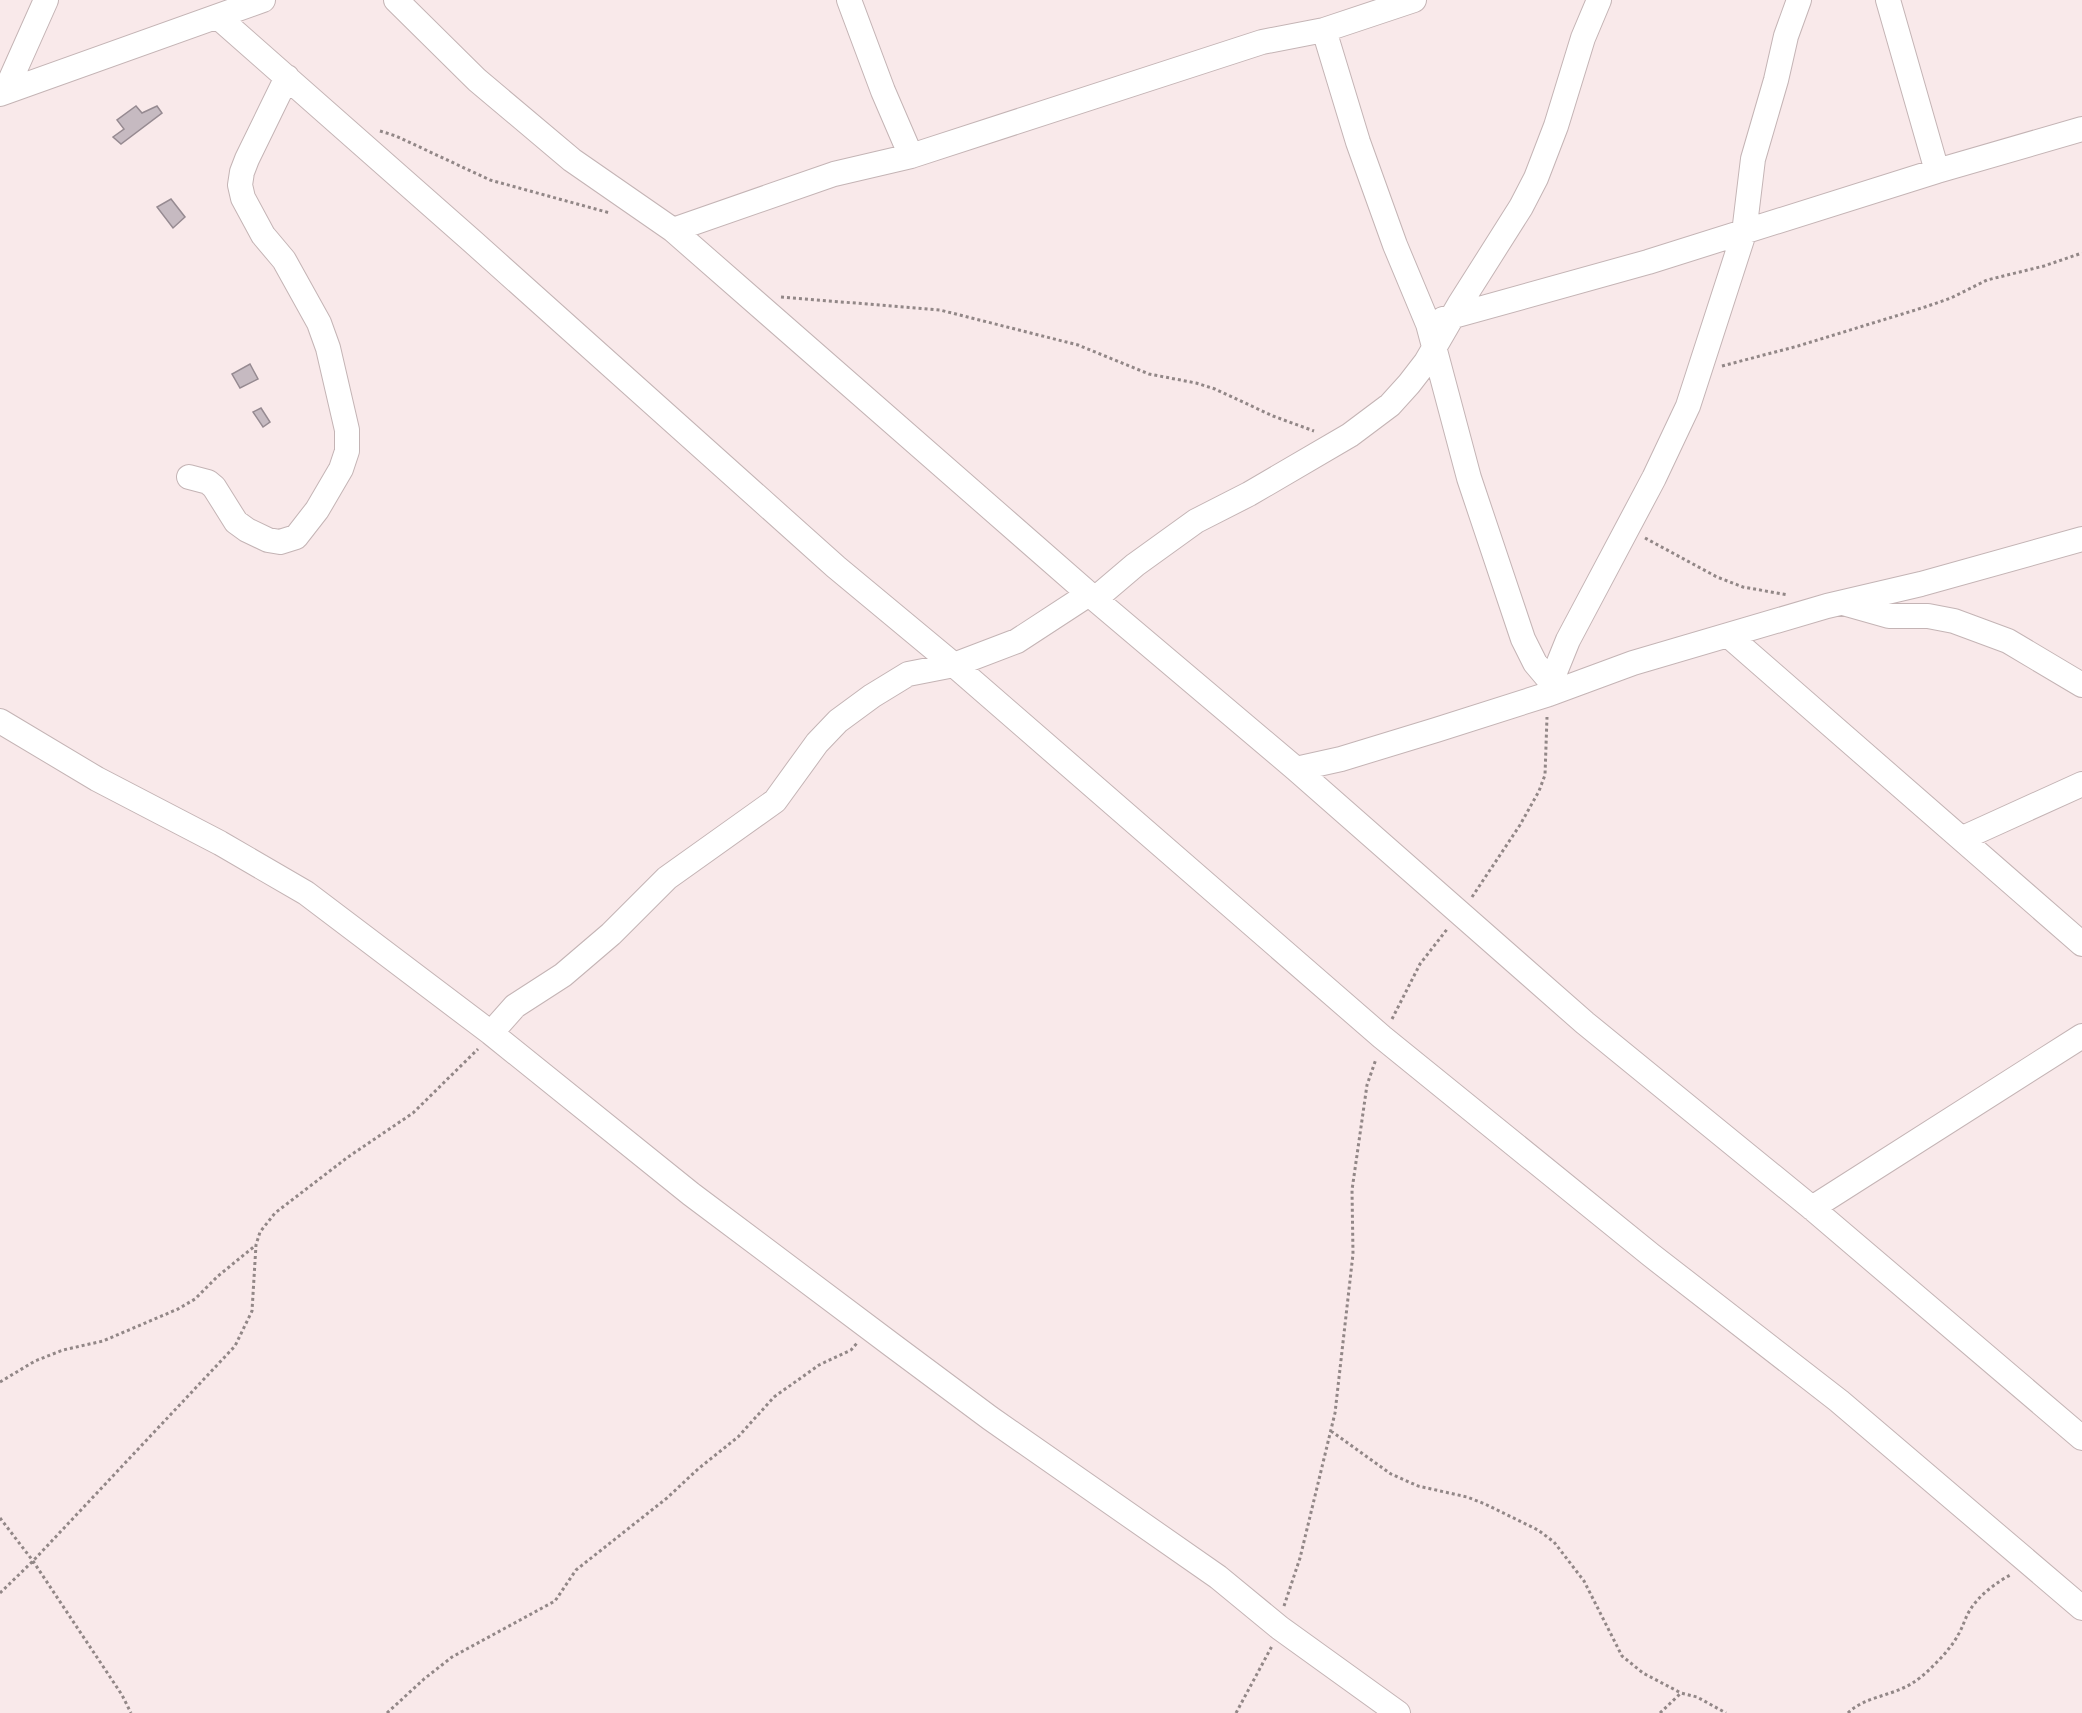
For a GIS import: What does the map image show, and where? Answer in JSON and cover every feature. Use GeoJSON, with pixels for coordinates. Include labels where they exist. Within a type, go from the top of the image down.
{"type":"FeatureCollection","features":[{"type":"Feature","properties":{"kind":"street"},"geometry":{"type":"LineString","coordinates":[[2,93],[46,0]]}},
{"type":"Feature","properties":{"kind":"street"},"geometry":{"type":"LineString","coordinates":[[2,93],[263,0]]}},
{"type":"Feature","properties":{"kind":"street"},"geometry":{"type":"LineString","coordinates":[[396,0],[477,80],[572,160],[673,230],[1092,596],[1296,769],[1585,1023],[1812,1208],[2082,1438]]}},
{"type":"Feature","properties":{"kind":"street"},"geometry":{"type":"LineString","coordinates":[[849,0],[883,91],[911,156]]}},
{"type":"Feature","properties":{"kind":"street"},"geometry":{"type":"LineString","coordinates":[[673,230],[834,174],[911,156],[1262,42],[1324,30],[1414,0]]}},
{"type":"Feature","properties":{"kind":"street"},"geometry":{"type":"LineString","coordinates":[[491,1033],[515,1006],[562,975],[610,934],[667,878],[775,801],[817,742],[838,721],[872,696],[908,674],[954,665],[1017,641],[1092,596],[1196,521],[1249,494],[1350,435],[1390,405],[1434,348],[1521,207],[1536,178],[1556,126],[1583,39],[1599,0]]}},
{"type":"Feature","properties":{"kind":"street"},"geometry":{"type":"LineString","coordinates":[[1550,688],[1568,640],[1628,527],[1688,406],[1744,233],[1754,159],[1786,36],[1799,0]]}},
{"type":"Feature","properties":{"kind":"street"},"geometry":{"type":"LineString","coordinates":[[1887,0],[1937,171]]}},
{"type":"Feature","properties":{"kind":"street"},"geometry":{"type":"LineString","coordinates":[[218,17],[836,567],[954,665],[1382,1037],[1651,1255],[1839,1401],[2082,1608]]}},
{"type":"Feature","properties":{"kind":"street"},"geometry":{"type":"LineString","coordinates":[[1324,30],[1358,142],[1395,244],[1428,324],[1469,478],[1523,639],[1550,688]]}},
{"type":"Feature","properties":{"kind":"street"},"geometry":{"type":"LineString","coordinates":[[189,477],[208,482],[214,487],[236,522],[247,530],[268,540],[286,541],[296,537],[317,510],[341,469],[347,451],[347,430],[328,348],[319,323],[284,260],[264,235],[243,198],[240,185],[244,165],[287,77]]}},
{"type":"Feature","properties":{"kind":"street"},"geometry":{"type":"LineString","coordinates":[[1428,324],[1744,233],[1937,171],[2080,136]]}},
{"type":"Feature","properties":{"kind":"street"},"geometry":{"type":"LineString","coordinates":[[1296,769],[1351,756],[1550,688],[1834,604],[1921,584],[2082,539]]}},
{"type":"Feature","properties":{"kind":"street"},"geometry":{"type":"LineString","coordinates":[[1834,604],[1889,616],[1928,616],[1954,621],[2008,641],[2082,685]]}},
{"type":"Feature","properties":{"kind":"street"},"geometry":{"type":"LineString","coordinates":[[1729,636],[2082,944]]}},
{"type":"Feature","properties":{"kind":"street"},"geometry":{"type":"LineString","coordinates":[[0,721],[97,779],[220,843],[306,893],[491,1033],[691,1194],[870,1329],[990,1418],[1218,1576],[1280,1628],[1398,1713]]}},
{"type":"Feature","properties":{"kind":"street"},"geometry":{"type":"LineString","coordinates":[[1963,838],[2082,784]]}},
{"type":"Feature","properties":{"kind":"street"},"geometry":{"type":"LineString","coordinates":[[1812,1208],[2082,1036]]}},
{"type":"Feature","properties":{"kind":"path"},"geometry":{"type":"LineString","coordinates":[[378,130],[396,136],[490,180],[611,214]]}},
{"type":"Feature","properties":{"kind":"path"},"geometry":{"type":"LineString","coordinates":[[1700,371],[1798,346],[1925,307],[1951,298],[1987,280],[2044,266],[2082,253]]}},
{"type":"Feature","properties":{"kind":"path"},"geometry":{"type":"LineString","coordinates":[[749,296],[777,296],[940,310],[1078,345],[1149,374],[1215,389],[1338,442]]}},
{"type":"Feature","properties":{"kind":"path"},"geometry":{"type":"LineString","coordinates":[[1628,527],[1717,577],[1743,587],[1781,592],[1813,604],[1834,604]]}},
{"type":"Feature","properties":{"kind":"path"},"geometry":{"type":"LineString","coordinates":[[1236,1713],[1280,1628],[1283,1606],[1300,1558],[1335,1413],[1353,1254],[1352,1190],[1367,1085],[1382,1037],[1420,964],[1460,914],[1520,825],[1539,791],[1545,775],[1550,688]]}},
{"type":"Feature","properties":{"kind":"path"},"geometry":{"type":"LineString","coordinates":[[0,1593],[33,1561],[235,1346],[252,1311],[256,1245],[261,1232],[275,1213],[348,1157],[412,1113],[462,1066],[491,1033]]}},
{"type":"Feature","properties":{"kind":"path"},"geometry":{"type":"LineString","coordinates":[[0,1382],[35,1361],[63,1350],[103,1341],[178,1309],[195,1299],[218,1276],[256,1245]]}},
{"type":"Feature","properties":{"kind":"path"},"geometry":{"type":"LineString","coordinates":[[387,1713],[452,1657],[555,1601],[576,1570],[667,1498],[738,1437],[774,1397],[819,1365],[851,1350],[870,1329]]}},
{"type":"Feature","properties":{"kind":"path"},"geometry":{"type":"LineString","coordinates":[[1331,1431],[1391,1474],[1418,1486],[1485,1503],[1538,1530],[1554,1542],[1584,1581],[1622,1656],[1643,1673],[1681,1693],[1697,1697],[1723,1712]]}},
{"type":"Feature","properties":{"kind":"path"},"geometry":{"type":"LineString","coordinates":[[0,1518],[33,1561],[122,1695],[131,1713]]}},
{"type":"Feature","properties":{"kind":"path"},"geometry":{"type":"LineString","coordinates":[[1848,1713],[1865,1702],[1914,1683],[1958,1636],[1972,1607],[1983,1595],[2006,1577],[2029,1564]]}},
{"type":"Feature","properties":{"kind":"path"},"geometry":{"type":"LineString","coordinates":[[1660,1713],[1681,1693]]}},
{"type":"Feature","properties":{"kind":"building"},"geometry":{"type":"Polygon","coordinates":[[[136,106],[142,113],[157,106],[162,113],[121,144],[113,137],[124,129],[117,120],[136,106]]]}},
{"type":"Feature","properties":{"kind":"building"},"geometry":{"type":"Polygon","coordinates":[[[171,199],[185,217],[173,228],[157,207],[171,199]]]}},
{"type":"Feature","properties":{"kind":"building"},"geometry":{"type":"Polygon","coordinates":[[[250,364],[258,379],[240,388],[232,374],[250,364]]]}},
{"type":"Feature","properties":{"kind":"building"},"geometry":{"type":"Polygon","coordinates":[[[261,408],[270,422],[263,427],[253,412],[261,408]]]}}]}
